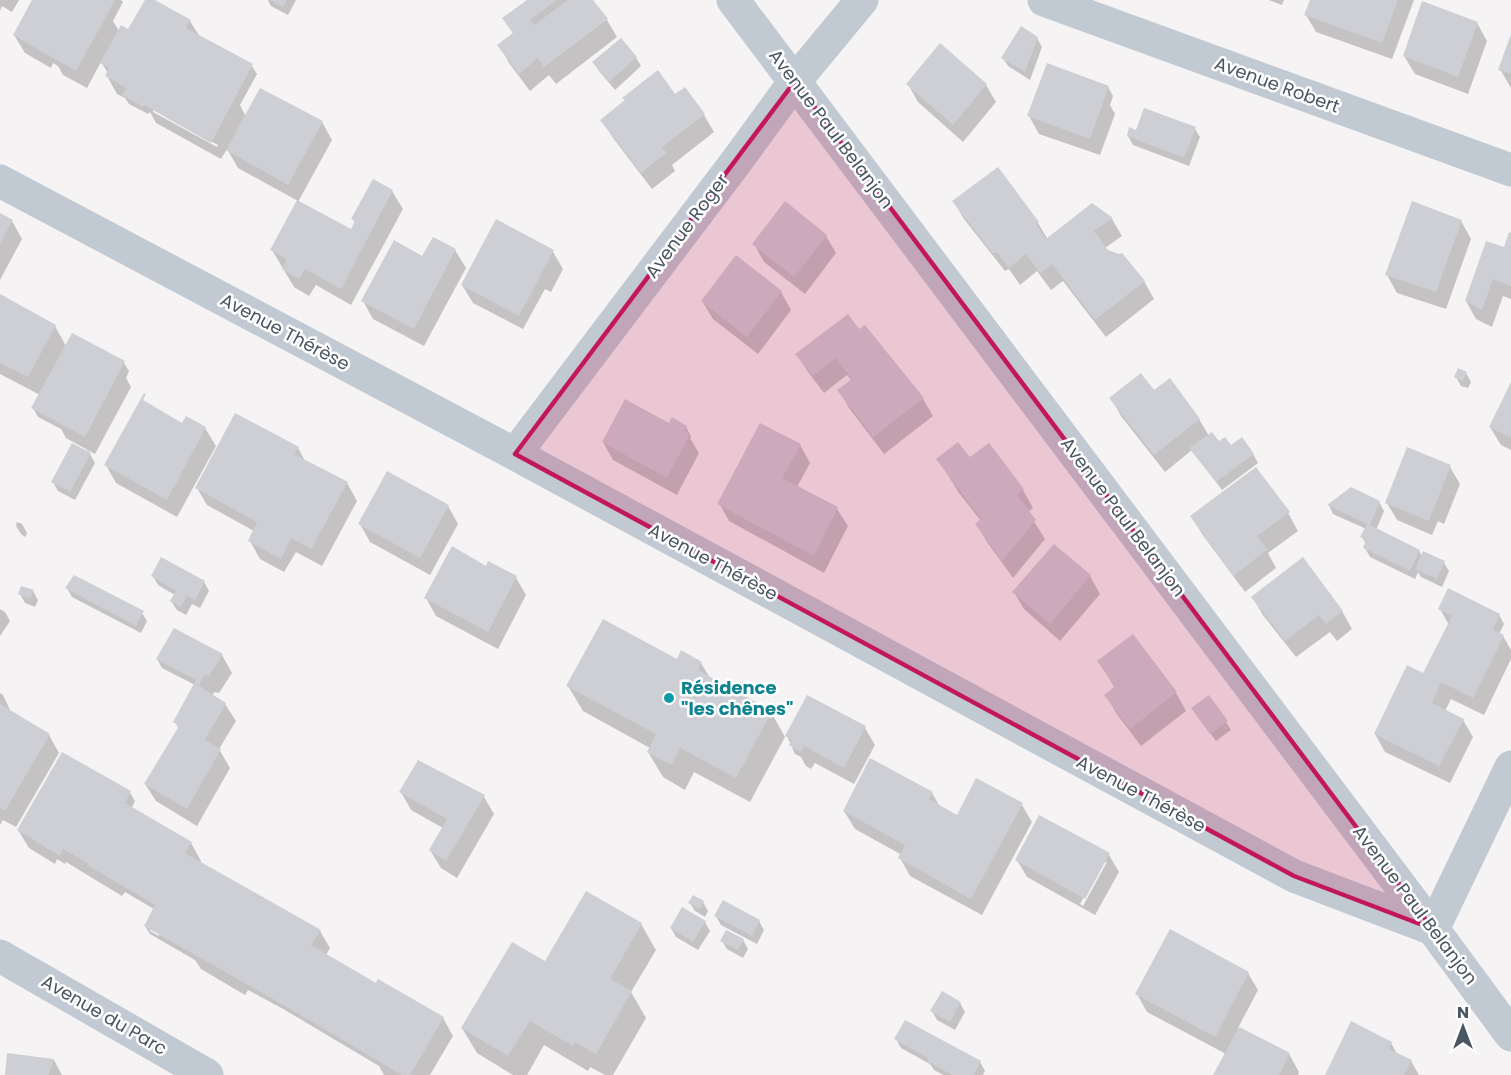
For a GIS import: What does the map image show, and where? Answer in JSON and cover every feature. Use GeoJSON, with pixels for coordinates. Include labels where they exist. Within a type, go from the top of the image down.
{"type":"FeatureCollection","features":[{"type":"Feature","properties":{"kind":"street","name":"Avenue Paul Belanjon"},"geometry":{"type":"LineString","coordinates":[[733,0],[1511,1035]]}},
{"type":"Feature","properties":{"kind":"street","name":"Avenue Roger"},"geometry":{"type":"LineString","coordinates":[[514,454],[725,177],[795,81],[862,0]]}},
{"type":"Feature","properties":{"kind":"street","name":"Avenue Robert"},"geometry":{"type":"LineString","coordinates":[[1044,0],[1511,170]]}},
{"type":"Feature","properties":{"kind":"street","name":"Avenue Thérèse"},"geometry":{"type":"LineString","coordinates":[[0,181],[514,454],[1294,876],[1433,929]]}},
{"type":"Feature","properties":{"kind":"street"},"geometry":{"type":"LineString","coordinates":[[1433,929],[1511,766]]}},
{"type":"Feature","properties":{"kind":"street","name":"Avenue du Parc"},"geometry":{"type":"LineString","coordinates":[[0,956],[207,1075]]}},
{"type":"Feature","properties":{"kind":"highlighted area"},"geometry":{"type":"Polygon","coordinates":[[[795,81],[1433,929],[1294,876],[515,454],[795,81]]]}},
{"type":"Feature","properties":{"kind":"building"},"geometry":{"type":"Polygon","coordinates":[[[32,0],[115,0],[76,71],[13,35],[32,0]]]}},
{"type":"Feature","properties":{"kind":"building"},"geometry":{"type":"Polygon","coordinates":[[[145,0],[155,0],[191,20],[186,28],[253,64],[211,143],[122,95],[126,88],[105,76],[109,68],[100,63],[121,25],[128,29],[145,0]]]}},
{"type":"Feature","properties":{"kind":"building"},"geometry":{"type":"Polygon","coordinates":[[[270,0],[287,0],[283,7],[270,0]]]}},
{"type":"Feature","properties":{"kind":"building"},"geometry":{"type":"Polygon","coordinates":[[[527,0],[557,0],[530,20],[534,25],[568,0],[593,0],[608,19],[544,67],[538,58],[519,74],[497,45],[513,33],[502,18],[527,0]]]}},
{"type":"Feature","properties":{"kind":"building"},"geometry":{"type":"Polygon","coordinates":[[[1310,0],[1398,0],[1382,43],[1304,15],[1310,0]]]}},
{"type":"Feature","properties":{"kind":"building"},"geometry":{"type":"Polygon","coordinates":[[[1422,1],[1478,22],[1458,77],[1403,56],[1422,1]]]}},
{"type":"Feature","properties":{"kind":"building"},"geometry":{"type":"Polygon","coordinates":[[[1021,26],[1038,37],[1025,72],[1001,58],[1021,26]]]}},
{"type":"Feature","properties":{"kind":"building"},"geometry":{"type":"Polygon","coordinates":[[[1511,34],[1511,74],[1498,70],[1511,34]]]}},
{"type":"Feature","properties":{"kind":"building"},"geometry":{"type":"Polygon","coordinates":[[[621,38],[637,57],[609,82],[592,62],[621,38]]]}},
{"type":"Feature","properties":{"kind":"building"},"geometry":{"type":"Polygon","coordinates":[[[940,43],[987,84],[953,125],[906,84],[940,43]]]}},
{"type":"Feature","properties":{"kind":"building"},"geometry":{"type":"Polygon","coordinates":[[[1047,63],[1109,86],[1090,139],[1027,116],[1047,63]]]}},
{"type":"Feature","properties":{"kind":"building"},"geometry":{"type":"Polygon","coordinates":[[[658,70],[675,94],[685,87],[705,114],[662,147],[666,153],[641,173],[600,120],[625,100],[622,98],[658,70]]]}},
{"type":"Feature","properties":{"kind":"building"},"geometry":{"type":"Polygon","coordinates":[[[260,88],[323,121],[288,185],[226,150],[260,88]]]}},
{"type":"Feature","properties":{"kind":"building"},"geometry":{"type":"Polygon","coordinates":[[[1144,108],[1196,127],[1184,158],[1127,136],[1129,127],[1136,130],[1144,108]]]}},
{"type":"Feature","properties":{"kind":"building"},"geometry":{"type":"Polygon","coordinates":[[[998,167],[1039,222],[1036,224],[1046,239],[1092,203],[1113,218],[1094,231],[1108,250],[1122,253],[1145,281],[1095,320],[1052,264],[1040,273],[1026,254],[1009,268],[997,252],[993,254],[952,201],[998,167]]]}},
{"type":"Feature","properties":{"kind":"building"},"geometry":{"type":"Polygon","coordinates":[[[373,179],[393,190],[341,289],[305,269],[299,279],[282,269],[287,259],[270,250],[297,200],[351,229],[355,221],[351,219],[373,179]]]}},
{"type":"Feature","properties":{"kind":"building"},"geometry":{"type":"Polygon","coordinates":[[[785,201],[827,235],[794,277],[752,244],[785,201]]]}},
{"type":"Feature","properties":{"kind":"building"},"geometry":{"type":"Polygon","coordinates":[[[1412,201],[1462,220],[1436,292],[1385,275],[1412,201]]]}},
{"type":"Feature","properties":{"kind":"building"},"geometry":{"type":"Polygon","coordinates":[[[0,213],[13,220],[0,244],[0,213]]]}},
{"type":"Feature","properties":{"kind":"building"},"geometry":{"type":"Polygon","coordinates":[[[496,219],[554,250],[519,316],[461,285],[496,219]]]}},
{"type":"Feature","properties":{"kind":"building"},"geometry":{"type":"Polygon","coordinates":[[[1509,232],[1511,233],[1511,286],[1493,279],[1482,310],[1465,301],[1486,241],[1504,247],[1509,232]]]}},
{"type":"Feature","properties":{"kind":"building"},"geometry":{"type":"Polygon","coordinates":[[[433,237],[456,249],[414,329],[361,301],[394,240],[422,256],[433,237]]]}},
{"type":"Feature","properties":{"kind":"building"},"geometry":{"type":"Polygon","coordinates":[[[736,255],[782,291],[747,337],[701,301],[736,255]]]}},
{"type":"Feature","properties":{"kind":"building"},"geometry":{"type":"Polygon","coordinates":[[[0,294],[56,325],[28,377],[0,363],[0,294]]]}},
{"type":"Feature","properties":{"kind":"building"},"geometry":{"type":"Polygon","coordinates":[[[848,314],[859,329],[865,325],[924,398],[873,437],[837,390],[852,379],[836,358],[813,376],[795,354],[848,314]]]}},
{"type":"Feature","properties":{"kind":"building"},"geometry":{"type":"Polygon","coordinates":[[[72,333],[125,361],[85,437],[31,408],[72,333]]]}},
{"type":"Feature","properties":{"kind":"building"},"geometry":{"type":"Polygon","coordinates":[[[1458,368],[1467,372],[1463,381],[1454,377],[1458,368]]]}},
{"type":"Feature","properties":{"kind":"building"},"geometry":{"type":"Polygon","coordinates":[[[1141,373],[1154,390],[1170,378],[1200,419],[1154,455],[1109,398],[1141,373]]]}},
{"type":"Feature","properties":{"kind":"building"},"geometry":{"type":"Polygon","coordinates":[[[1511,382],[1511,438],[1489,427],[1511,382]]]}},
{"type":"Feature","properties":{"kind":"building"},"geometry":{"type":"Polygon","coordinates":[[[144,393],[146,394],[143,400],[182,423],[186,416],[206,427],[167,500],[104,465],[144,393]]]}},
{"type":"Feature","properties":{"kind":"building"},"geometry":{"type":"Polygon","coordinates":[[[625,399],[669,423],[672,417],[687,426],[684,431],[690,434],[667,478],[602,442],[625,399]]]}},
{"type":"Feature","properties":{"kind":"building"},"geometry":{"type":"Polygon","coordinates":[[[235,413],[299,447],[294,454],[348,482],[311,549],[291,538],[281,559],[248,541],[257,522],[195,488],[235,413]]]}},
{"type":"Feature","properties":{"kind":"building"},"geometry":{"type":"Polygon","coordinates":[[[760,423],[801,444],[782,478],[838,507],[814,556],[717,504],[760,423]]]}},
{"type":"Feature","properties":{"kind":"building"},"geometry":{"type":"Polygon","coordinates":[[[1212,432],[1219,441],[1225,437],[1231,445],[1242,437],[1254,454],[1216,482],[1189,448],[1212,432]]]}},
{"type":"Feature","properties":{"kind":"building"},"geometry":{"type":"Polygon","coordinates":[[[958,442],[970,457],[989,443],[1024,489],[1017,495],[1036,520],[1002,561],[975,524],[981,519],[936,459],[958,442]]]}},
{"type":"Feature","properties":{"kind":"building"},"geometry":{"type":"Polygon","coordinates":[[[72,443],[91,453],[70,492],[51,482],[72,443]]]}},
{"type":"Feature","properties":{"kind":"building"},"geometry":{"type":"Polygon","coordinates":[[[1407,447],[1451,465],[1429,521],[1385,503],[1407,447]]]}},
{"type":"Feature","properties":{"kind":"building"},"geometry":{"type":"Polygon","coordinates":[[[1256,467],[1290,512],[1257,536],[1267,550],[1233,576],[1190,516],[1256,467]]]}},
{"type":"Feature","properties":{"kind":"building"},"geometry":{"type":"Polygon","coordinates":[[[387,471],[449,505],[420,558],[358,524],[387,471]]]}},
{"type":"Feature","properties":{"kind":"building"},"geometry":{"type":"Polygon","coordinates":[[[1351,487],[1380,501],[1370,525],[1420,550],[1410,571],[1363,548],[1366,540],[1360,537],[1367,524],[1327,505],[1351,487]]]}},
{"type":"Feature","properties":{"kind":"building"},"geometry":{"type":"Polygon","coordinates":[[[1054,544],[1091,575],[1050,624],[1012,592],[1054,544]]]}},
{"type":"Feature","properties":{"kind":"building"},"geometry":{"type":"Polygon","coordinates":[[[452,546],[486,566],[488,561],[517,576],[488,632],[424,598],[452,546]]]}},
{"type":"Feature","properties":{"kind":"building"},"geometry":{"type":"Polygon","coordinates":[[[1423,551],[1445,561],[1437,579],[1415,569],[1423,551]]]}},
{"type":"Feature","properties":{"kind":"building"},"geometry":{"type":"Polygon","coordinates":[[[161,557],[205,581],[195,600],[187,596],[181,607],[170,601],[176,591],[151,576],[161,557]]]}},
{"type":"Feature","properties":{"kind":"building"},"geometry":{"type":"Polygon","coordinates":[[[1303,557],[1343,611],[1326,624],[1319,615],[1285,641],[1251,597],[1303,557]]]}},
{"type":"Feature","properties":{"kind":"building"},"geometry":{"type":"Polygon","coordinates":[[[74,575],[144,611],[136,626],[65,588],[74,575]]]}},
{"type":"Feature","properties":{"kind":"building"},"geometry":{"type":"Polygon","coordinates":[[[21,586],[34,590],[30,599],[18,594],[21,586]]]}},
{"type":"Feature","properties":{"kind":"building"},"geometry":{"type":"Polygon","coordinates":[[[1448,588],[1500,614],[1493,630],[1504,635],[1473,698],[1441,682],[1432,703],[1464,719],[1438,768],[1437,765],[1374,734],[1407,665],[1423,673],[1452,616],[1438,609],[1448,588]]]}},
{"type":"Feature","properties":{"kind":"building","name":"Résidence \"les chênes\""},"geometry":{"type":"Polygon","coordinates":[[[603,619],[677,659],[681,650],[702,662],[698,670],[772,711],[736,778],[680,748],[671,765],[647,752],[656,734],[566,686],[603,619]]]}},
{"type":"Feature","properties":{"kind":"building"},"geometry":{"type":"Polygon","coordinates":[[[174,628],[223,654],[209,676],[204,675],[199,686],[226,703],[205,740],[221,749],[187,809],[144,784],[179,726],[173,722],[196,680],[156,659],[174,628]]]}},
{"type":"Feature","properties":{"kind":"building"},"geometry":{"type":"Polygon","coordinates":[[[1133,634],[1177,692],[1130,729],[1104,695],[1115,686],[1097,661],[1133,634]]]}},
{"type":"Feature","properties":{"kind":"building"},"geometry":{"type":"Polygon","coordinates":[[[807,695],[866,726],[844,768],[804,746],[801,752],[789,745],[792,740],[785,736],[807,695]]]}},
{"type":"Feature","properties":{"kind":"building"},"geometry":{"type":"Polygon","coordinates":[[[1209,695],[1228,721],[1210,734],[1191,708],[1209,695]]]}},
{"type":"Feature","properties":{"kind":"building"},"geometry":{"type":"Polygon","coordinates":[[[0,704],[50,734],[5,811],[0,808],[0,704]]]}},
{"type":"Feature","properties":{"kind":"building"},"geometry":{"type":"Polygon","coordinates":[[[62,752],[131,791],[125,803],[192,842],[185,853],[321,930],[311,945],[376,983],[378,979],[444,1017],[410,1075],[402,1075],[144,926],[155,905],[63,849],[60,856],[17,830],[62,752]]]}},
{"type":"Feature","properties":{"kind":"building"},"geometry":{"type":"Polygon","coordinates":[[[870,758],[933,792],[929,799],[957,815],[976,778],[1023,803],[971,899],[898,858],[905,845],[843,811],[870,758]]]}},
{"type":"Feature","properties":{"kind":"building"},"geometry":{"type":"Polygon","coordinates":[[[418,760],[485,795],[446,861],[429,850],[447,819],[399,792],[418,760]]]}},
{"type":"Feature","properties":{"kind":"building"},"geometry":{"type":"Polygon","coordinates":[[[1039,815],[1110,853],[1085,899],[1015,860],[1039,815]]]}},
{"type":"Feature","properties":{"kind":"building"},"geometry":{"type":"Polygon","coordinates":[[[586,891],[642,923],[610,979],[632,991],[596,1054],[575,1042],[573,1046],[530,1021],[508,1056],[461,1028],[512,942],[545,961],[586,891]]]}},
{"type":"Feature","properties":{"kind":"building"},"geometry":{"type":"Polygon","coordinates":[[[693,895],[704,901],[700,909],[688,903],[693,895]]]}},
{"type":"Feature","properties":{"kind":"building"},"geometry":{"type":"Polygon","coordinates":[[[723,900],[760,920],[752,936],[714,916],[723,900]]]}},
{"type":"Feature","properties":{"kind":"building"},"geometry":{"type":"Polygon","coordinates":[[[682,907],[706,921],[693,942],[670,928],[682,907]]]}},
{"type":"Feature","properties":{"kind":"building"},"geometry":{"type":"Polygon","coordinates":[[[1170,929],[1249,972],[1215,1037],[1135,994],[1170,929]]]}},
{"type":"Feature","properties":{"kind":"building"},"geometry":{"type":"Polygon","coordinates":[[[726,930],[744,939],[738,950],[720,941],[726,930]]]}},
{"type":"Feature","properties":{"kind":"building"},"geometry":{"type":"Polygon","coordinates":[[[942,991],[961,1002],[950,1022],[930,1011],[942,991]]]}},
{"type":"Feature","properties":{"kind":"building"},"geometry":{"type":"Polygon","coordinates":[[[905,1020],[981,1061],[974,1075],[952,1075],[894,1039],[905,1020]]]}},
{"type":"Feature","properties":{"kind":"building"},"geometry":{"type":"Polygon","coordinates":[[[1351,1021],[1392,1042],[1389,1049],[1412,1060],[1404,1075],[1325,1075],[1351,1021]]]}},
{"type":"Feature","properties":{"kind":"building"},"geometry":{"type":"Polygon","coordinates":[[[1239,1027],[1290,1053],[1279,1075],[1213,1075],[1239,1027]]]}},
{"type":"Feature","properties":{"kind":"building"},"geometry":{"type":"Polygon","coordinates":[[[7,1053],[54,1059],[49,1075],[5,1075],[7,1053]]]}},
{"type":"Feature","properties":{"kind":"place","name":"Résidence \"les chênes\""},"geometry":{"type":"Point","coordinates":[669,698]}}]}
